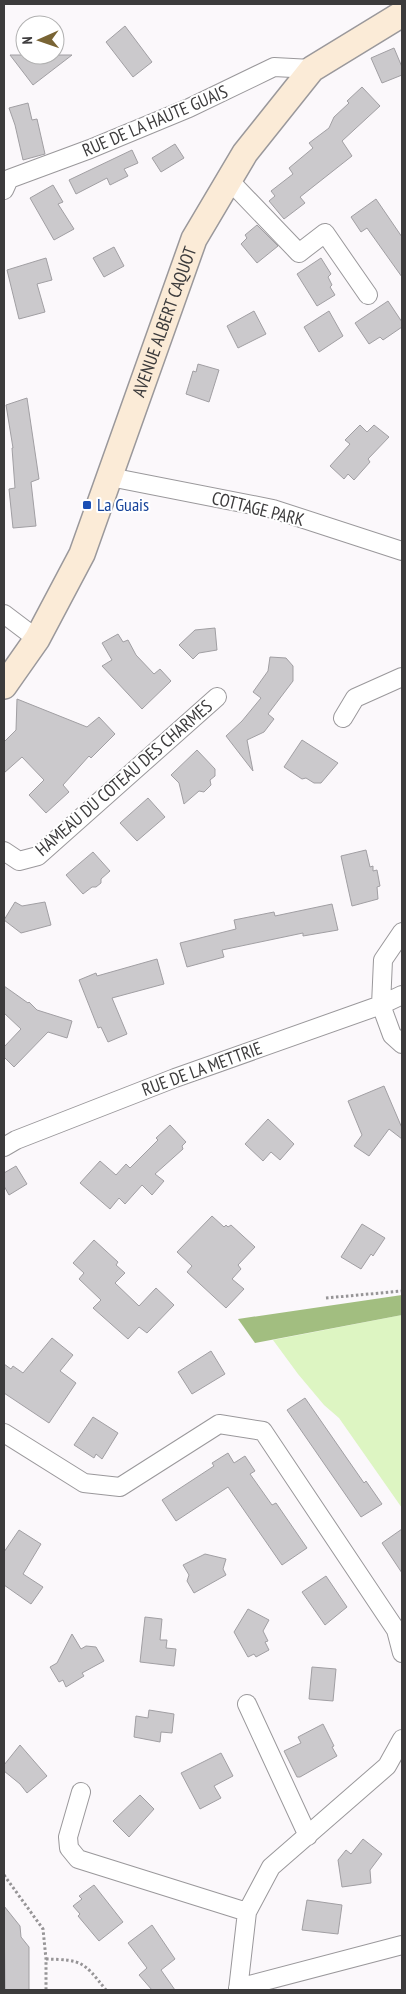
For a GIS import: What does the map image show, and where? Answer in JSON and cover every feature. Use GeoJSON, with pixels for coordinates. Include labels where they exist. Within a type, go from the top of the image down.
{"type":"FeatureCollection","features":[{"type":"Feature","properties":{"kind":"main road","name":"AVENUE ALBERT CAQUOT"},"geometry":{"type":"LineString","coordinates":[[4,686],[37,639],[82,554],[194,239],[245,153],[312,69],[399,22]]}},
{"type":"Feature","properties":{"kind":"street","name":"RUE DE LA HAUTE GUAIS"},"geometry":{"type":"LineString","coordinates":[[6,182],[189,108],[274,67],[312,69]]}},
{"type":"Feature","properties":{"kind":"street"},"geometry":{"type":"LineString","coordinates":[[229,180],[299,253],[325,233],[368,295]]}},
{"type":"Feature","properties":{"kind":"street","name":"COTTAGE PARK"},"geometry":{"type":"LineString","coordinates":[[110,477],[273,509],[402,552]]}},
{"type":"Feature","properties":{"kind":"street"},"geometry":{"type":"LineString","coordinates":[[4,614],[37,639]]}},
{"type":"Feature","properties":{"kind":"street"},"geometry":{"type":"LineString","coordinates":[[343,718],[356,698],[402,677]]}},
{"type":"Feature","properties":{"kind":"street","name":"HAMEAU DU COTEAU DES CHARMES"},"geometry":{"type":"LineString","coordinates":[[4,851],[19,861],[38,856],[217,697]]}},
{"type":"Feature","properties":{"kind":"street"},"geometry":{"type":"LineString","coordinates":[[402,932],[383,960],[381,1005],[392,1035],[402,1044]]}},
{"type":"Feature","properties":{"kind":"street","name":"RUE DE LA METTRIE"},"geometry":{"type":"LineString","coordinates":[[4,1147],[16,1140],[175,1078],[381,1005],[402,995]]}},
{"type":"Feature","properties":{"kind":"street"},"geometry":{"type":"LineString","coordinates":[[4,1433],[84,1482],[120,1486],[219,1424],[263,1431],[396,1630],[402,1654]]}},
{"type":"Feature","properties":{"kind":"street"},"geometry":{"type":"LineString","coordinates":[[247,1704],[308,1836]]}},
{"type":"Feature","properties":{"kind":"street"},"geometry":{"type":"LineString","coordinates":[[402,1739],[387,1766],[271,1867],[246,1912],[238,1989],[402,1945]]}},
{"type":"Feature","properties":{"kind":"street"},"geometry":{"type":"LineString","coordinates":[[81,1792],[68,1837],[69,1848],[78,1859],[246,1912]]}},
{"type":"Feature","properties":{"kind":"path"},"geometry":{"type":"LineString","coordinates":[[326,1298],[402,1291]]}},
{"type":"Feature","properties":{"kind":"path"},"geometry":{"type":"LineString","coordinates":[[4,1874],[43,1929],[46,1958],[46,1990]]}},
{"type":"Feature","properties":{"kind":"path"},"geometry":{"type":"LineString","coordinates":[[46,1958],[75,1960],[85,1966],[106,1990]]}},
{"type":"Feature","properties":{"kind":"green space"},"geometry":{"type":"Polygon","coordinates":[[[402,1295],[402,1315],[255,1343],[238,1319],[402,1295]]]}},
{"type":"Feature","properties":{"kind":"green space"},"geometry":{"type":"Polygon","coordinates":[[[402,1315],[402,1508],[339,1418],[324,1405],[273,1340],[402,1315]]]}},
{"type":"Feature","properties":{"kind":"building"},"geometry":{"type":"Polygon","coordinates":[[[125,26],[152,62],[133,77],[106,42],[125,26]]]}},
{"type":"Feature","properties":{"kind":"building"},"geometry":{"type":"Polygon","coordinates":[[[394,48],[402,67],[402,75],[382,83],[371,58],[394,48]]]}},
{"type":"Feature","properties":{"kind":"building"},"geometry":{"type":"Polygon","coordinates":[[[10,55],[15,55],[15,62],[10,55]]]}},
{"type":"Feature","properties":{"kind":"building"},"geometry":{"type":"Polygon","coordinates":[[[65,55],[72,55],[65,60],[65,55]]]}},
{"type":"Feature","properties":{"kind":"building"},"geometry":{"type":"Polygon","coordinates":[[[18,65],[59,65],[33,85],[18,65]]]}},
{"type":"Feature","properties":{"kind":"building"},"geometry":{"type":"Polygon","coordinates":[[[362,87],[380,106],[342,141],[352,156],[300,197],[305,203],[284,219],[269,201],[275,196],[271,191],[293,174],[289,168],[313,148],[309,143],[329,128],[334,117],[362,87]]]}},
{"type":"Feature","properties":{"kind":"building"},"geometry":{"type":"Polygon","coordinates":[[[28,103],[32,120],[37,119],[45,154],[23,160],[9,108],[28,103]]]}},
{"type":"Feature","properties":{"kind":"building"},"geometry":{"type":"Polygon","coordinates":[[[175,144],[184,158],[161,172],[152,158],[175,144]]]}},
{"type":"Feature","properties":{"kind":"building"},"geometry":{"type":"Polygon","coordinates":[[[132,150],[138,163],[124,169],[128,176],[110,185],[107,178],[76,194],[69,180],[132,150]]]}},
{"type":"Feature","properties":{"kind":"building"},"geometry":{"type":"Polygon","coordinates":[[[53,185],[63,202],[58,204],[74,229],[54,240],[30,198],[53,185]]]}},
{"type":"Feature","properties":{"kind":"building"},"geometry":{"type":"Polygon","coordinates":[[[376,199],[402,237],[402,277],[367,228],[361,232],[351,217],[376,199]]]}},
{"type":"Feature","properties":{"kind":"building"},"geometry":{"type":"Polygon","coordinates":[[[257,225],[278,246],[257,263],[241,244],[247,238],[245,235],[257,225]]]}},
{"type":"Feature","properties":{"kind":"building"},"geometry":{"type":"Polygon","coordinates":[[[114,247],[124,266],[104,277],[93,258],[114,247]]]}},
{"type":"Feature","properties":{"kind":"building"},"geometry":{"type":"Polygon","coordinates":[[[46,258],[52,280],[37,284],[45,312],[19,319],[7,270],[46,258]]]}},
{"type":"Feature","properties":{"kind":"building"},"geometry":{"type":"Polygon","coordinates":[[[321,258],[331,274],[328,277],[332,285],[330,287],[335,295],[317,306],[297,274],[321,258]]]}},
{"type":"Feature","properties":{"kind":"building"},"geometry":{"type":"Polygon","coordinates":[[[388,301],[402,322],[402,327],[383,340],[380,337],[369,344],[355,323],[388,301]]]}},
{"type":"Feature","properties":{"kind":"building"},"geometry":{"type":"Polygon","coordinates":[[[254,311],[266,334],[238,348],[227,326],[254,311]]]}},
{"type":"Feature","properties":{"kind":"building"},"geometry":{"type":"Polygon","coordinates":[[[329,311],[343,336],[319,352],[304,327],[329,311]]]}},
{"type":"Feature","properties":{"kind":"building"},"geometry":{"type":"Polygon","coordinates":[[[198,364],[219,370],[209,402],[186,394],[193,371],[196,372],[198,364]]]}},
{"type":"Feature","properties":{"kind":"building"},"geometry":{"type":"Polygon","coordinates":[[[27,398],[39,479],[31,482],[36,526],[13,528],[9,489],[15,488],[13,448],[6,405],[27,398]]]}},
{"type":"Feature","properties":{"kind":"building"},"geometry":{"type":"Polygon","coordinates":[[[360,425],[367,432],[374,425],[389,437],[368,459],[370,462],[354,480],[348,474],[344,479],[330,466],[350,444],[345,440],[360,425]]]}},
{"type":"Feature","properties":{"kind":"building"},"geometry":{"type":"Polygon","coordinates":[[[215,628],[217,650],[199,653],[193,659],[179,645],[195,630],[215,628]]]}},
{"type":"Feature","properties":{"kind":"building"},"geometry":{"type":"Polygon","coordinates":[[[118,634],[123,642],[128,640],[136,655],[154,674],[160,669],[171,681],[142,709],[102,666],[112,660],[102,643],[118,634]]]}},
{"type":"Feature","properties":{"kind":"building"},"geometry":{"type":"Polygon","coordinates":[[[270,657],[286,658],[293,666],[293,681],[268,714],[274,719],[264,732],[247,740],[253,771],[226,736],[242,721],[261,698],[253,692],[268,671],[270,657]]]}},
{"type":"Feature","properties":{"kind":"building"},"geometry":{"type":"Polygon","coordinates":[[[17,699],[87,727],[99,717],[115,734],[91,758],[89,756],[63,785],[69,792],[46,813],[29,795],[44,780],[22,757],[4,773],[4,742],[16,730],[17,699]]]}},
{"type":"Feature","properties":{"kind":"building"},"geometry":{"type":"Polygon","coordinates":[[[302,740],[338,763],[321,783],[314,783],[306,778],[302,779],[284,767],[302,740]]]}},
{"type":"Feature","properties":{"kind":"building"},"geometry":{"type":"Polygon","coordinates":[[[197,750],[215,769],[215,776],[210,780],[211,785],[204,792],[199,791],[184,804],[179,783],[171,775],[197,750]]]}},
{"type":"Feature","properties":{"kind":"building"},"geometry":{"type":"Polygon","coordinates":[[[148,798],[165,817],[137,841],[120,823],[148,798]]]}},
{"type":"Feature","properties":{"kind":"building"},"geometry":{"type":"Polygon","coordinates":[[[366,850],[370,867],[373,866],[373,871],[377,870],[380,886],[377,887],[378,899],[352,906],[341,856],[366,850]]]}},
{"type":"Feature","properties":{"kind":"building"},"geometry":{"type":"Polygon","coordinates":[[[93,852],[110,871],[101,879],[101,883],[83,894],[66,875],[93,852]]]}},
{"type":"Feature","properties":{"kind":"building"},"geometry":{"type":"Polygon","coordinates":[[[15,902],[22,906],[45,902],[51,925],[21,933],[4,920],[15,902]]]}},
{"type":"Feature","properties":{"kind":"building"},"geometry":{"type":"Polygon","coordinates":[[[332,904],[338,930],[303,936],[303,933],[222,950],[224,957],[187,967],[180,943],[236,929],[234,920],[274,912],[275,916],[332,904]]]}},
{"type":"Feature","properties":{"kind":"building"},"geometry":{"type":"Polygon","coordinates":[[[157,959],[164,984],[112,998],[127,1034],[108,1042],[101,1027],[98,1028],[79,980],[96,973],[97,976],[157,959]]]}},
{"type":"Feature","properties":{"kind":"building"},"geometry":{"type":"Polygon","coordinates":[[[4,986],[29,1002],[37,1010],[72,1021],[67,1038],[48,1032],[14,1067],[4,1057],[4,1047],[21,1029],[4,1013],[4,986]]]}},
{"type":"Feature","properties":{"kind":"building"},"geometry":{"type":"Polygon","coordinates":[[[384,1086],[402,1128],[402,1139],[389,1129],[369,1156],[354,1146],[362,1135],[348,1101],[384,1086]]]}},
{"type":"Feature","properties":{"kind":"building"},"geometry":{"type":"Polygon","coordinates":[[[268,1119],[294,1144],[280,1160],[271,1152],[263,1161],[245,1144],[268,1119]]]}},
{"type":"Feature","properties":{"kind":"building"},"geometry":{"type":"Polygon","coordinates":[[[170,1125],[186,1142],[182,1146],[183,1149],[155,1174],[164,1181],[152,1195],[142,1185],[125,1204],[119,1198],[110,1209],[80,1183],[100,1161],[116,1175],[126,1164],[130,1168],[170,1125]]]}},
{"type":"Feature","properties":{"kind":"building"},"geometry":{"type":"Polygon","coordinates":[[[16,1166],[27,1184],[9,1195],[4,1186],[4,1173],[16,1166]]]}},
{"type":"Feature","properties":{"kind":"building"},"geometry":{"type":"Polygon","coordinates":[[[212,1216],[224,1227],[231,1225],[255,1247],[238,1265],[241,1269],[232,1279],[244,1289],[226,1308],[187,1272],[192,1266],[177,1252],[212,1216]]]}},
{"type":"Feature","properties":{"kind":"building"},"geometry":{"type":"Polygon","coordinates":[[[362,1224],[385,1238],[373,1256],[371,1254],[361,1269],[341,1257],[362,1224]]]}},
{"type":"Feature","properties":{"kind":"building"},"geometry":{"type":"Polygon","coordinates":[[[94,1240],[118,1262],[116,1265],[125,1273],[115,1283],[139,1306],[156,1288],[174,1305],[147,1333],[139,1327],[128,1339],[93,1308],[101,1300],[79,1279],[84,1273],[73,1263],[94,1240]]]}},
{"type":"Feature","properties":{"kind":"building"},"geometry":{"type":"Polygon","coordinates":[[[52,1338],[73,1355],[60,1371],[76,1383],[49,1423],[4,1393],[4,1364],[11,1369],[13,1366],[23,1373],[52,1338]]]}},
{"type":"Feature","properties":{"kind":"building"},"geometry":{"type":"Polygon","coordinates":[[[211,1351],[225,1374],[192,1394],[178,1372],[211,1351]]]}},
{"type":"Feature","properties":{"kind":"building"},"geometry":{"type":"Polygon","coordinates":[[[305,1398],[364,1483],[366,1481],[382,1504],[361,1517],[287,1410],[305,1398]]]}},
{"type":"Feature","properties":{"kind":"building"},"geometry":{"type":"Polygon","coordinates":[[[93,1417],[118,1433],[102,1459],[96,1454],[94,1458],[74,1445],[93,1417]]]}},
{"type":"Feature","properties":{"kind":"building"},"geometry":{"type":"Polygon","coordinates":[[[228,1453],[234,1463],[245,1456],[255,1471],[250,1474],[272,1505],[276,1503],[307,1548],[282,1565],[228,1487],[176,1521],[162,1500],[214,1466],[212,1463],[228,1453]]]}},
{"type":"Feature","properties":{"kind":"building"},"geometry":{"type":"Polygon","coordinates":[[[402,1529],[402,1573],[382,1543],[402,1529]]]}},
{"type":"Feature","properties":{"kind":"building"},"geometry":{"type":"Polygon","coordinates":[[[19,1530],[41,1544],[23,1574],[43,1587],[31,1604],[4,1585],[4,1552],[19,1530]]]}},
{"type":"Feature","properties":{"kind":"building"},"geometry":{"type":"Polygon","coordinates":[[[205,1554],[226,1559],[223,1569],[226,1575],[194,1593],[187,1581],[189,1575],[183,1565],[205,1554]]]}},
{"type":"Feature","properties":{"kind":"building"},"geometry":{"type":"Polygon","coordinates":[[[326,1576],[347,1607],[325,1625],[302,1592],[326,1576]]]}},
{"type":"Feature","properties":{"kind":"building"},"geometry":{"type":"Polygon","coordinates":[[[248,1609],[269,1620],[263,1631],[268,1641],[265,1642],[269,1650],[256,1657],[254,1654],[248,1657],[234,1632],[248,1609]]]}},
{"type":"Feature","properties":{"kind":"building"},"geometry":{"type":"Polygon","coordinates":[[[145,1617],[162,1619],[160,1640],[167,1640],[166,1648],[176,1649],[174,1666],[140,1662],[145,1617]]]}},
{"type":"Feature","properties":{"kind":"building"},"geometry":{"type":"Polygon","coordinates":[[[72,1634],[81,1649],[86,1646],[96,1647],[104,1661],[82,1673],[84,1676],[66,1687],[63,1680],[59,1682],[50,1667],[57,1663],[72,1634]]]}},
{"type":"Feature","properties":{"kind":"building"},"geometry":{"type":"Polygon","coordinates":[[[312,1667],[336,1669],[333,1701],[309,1699],[312,1667]]]}},
{"type":"Feature","properties":{"kind":"building"},"geometry":{"type":"Polygon","coordinates":[[[149,1710],[174,1714],[172,1733],[161,1732],[160,1742],[134,1737],[136,1716],[148,1718],[149,1710]]]}},
{"type":"Feature","properties":{"kind":"building"},"geometry":{"type":"Polygon","coordinates":[[[323,1724],[337,1756],[297,1777],[284,1751],[301,1743],[298,1737],[323,1724]]]}},
{"type":"Feature","properties":{"kind":"building"},"geometry":{"type":"Polygon","coordinates":[[[20,1745],[47,1776],[27,1793],[20,1784],[4,1771],[4,1765],[20,1745]]]}},
{"type":"Feature","properties":{"kind":"building"},"geometry":{"type":"Polygon","coordinates":[[[221,1753],[233,1776],[214,1786],[221,1798],[200,1809],[181,1773],[221,1753]]]}},
{"type":"Feature","properties":{"kind":"building"},"geometry":{"type":"Polygon","coordinates":[[[140,1795],[154,1809],[129,1837],[113,1821],[140,1795]]]}},
{"type":"Feature","properties":{"kind":"building"},"geometry":{"type":"Polygon","coordinates":[[[363,1839],[382,1854],[370,1870],[371,1883],[342,1887],[338,1860],[346,1850],[351,1854],[363,1839]]]}},
{"type":"Feature","properties":{"kind":"building"},"geometry":{"type":"Polygon","coordinates":[[[94,1885],[123,1922],[99,1941],[78,1916],[80,1914],[73,1906],[82,1899],[79,1896],[94,1885]]]}},
{"type":"Feature","properties":{"kind":"building"},"geometry":{"type":"Polygon","coordinates":[[[307,1900],[342,1905],[338,1934],[302,1930],[307,1900]]]}},
{"type":"Feature","properties":{"kind":"building"},"geometry":{"type":"Polygon","coordinates":[[[4,1906],[20,1926],[21,1937],[29,1947],[29,1990],[5,1990],[4,1906]]]}},
{"type":"Feature","properties":{"kind":"building"},"geometry":{"type":"Polygon","coordinates":[[[152,1925],[175,1959],[161,1970],[175,1990],[152,1990],[139,1975],[147,1968],[128,1943],[152,1925]]]}},
{"type":"Feature","properties":{"kind":"place","name":"La Guais"},"geometry":{"type":"Point","coordinates":[87,505]}}]}
